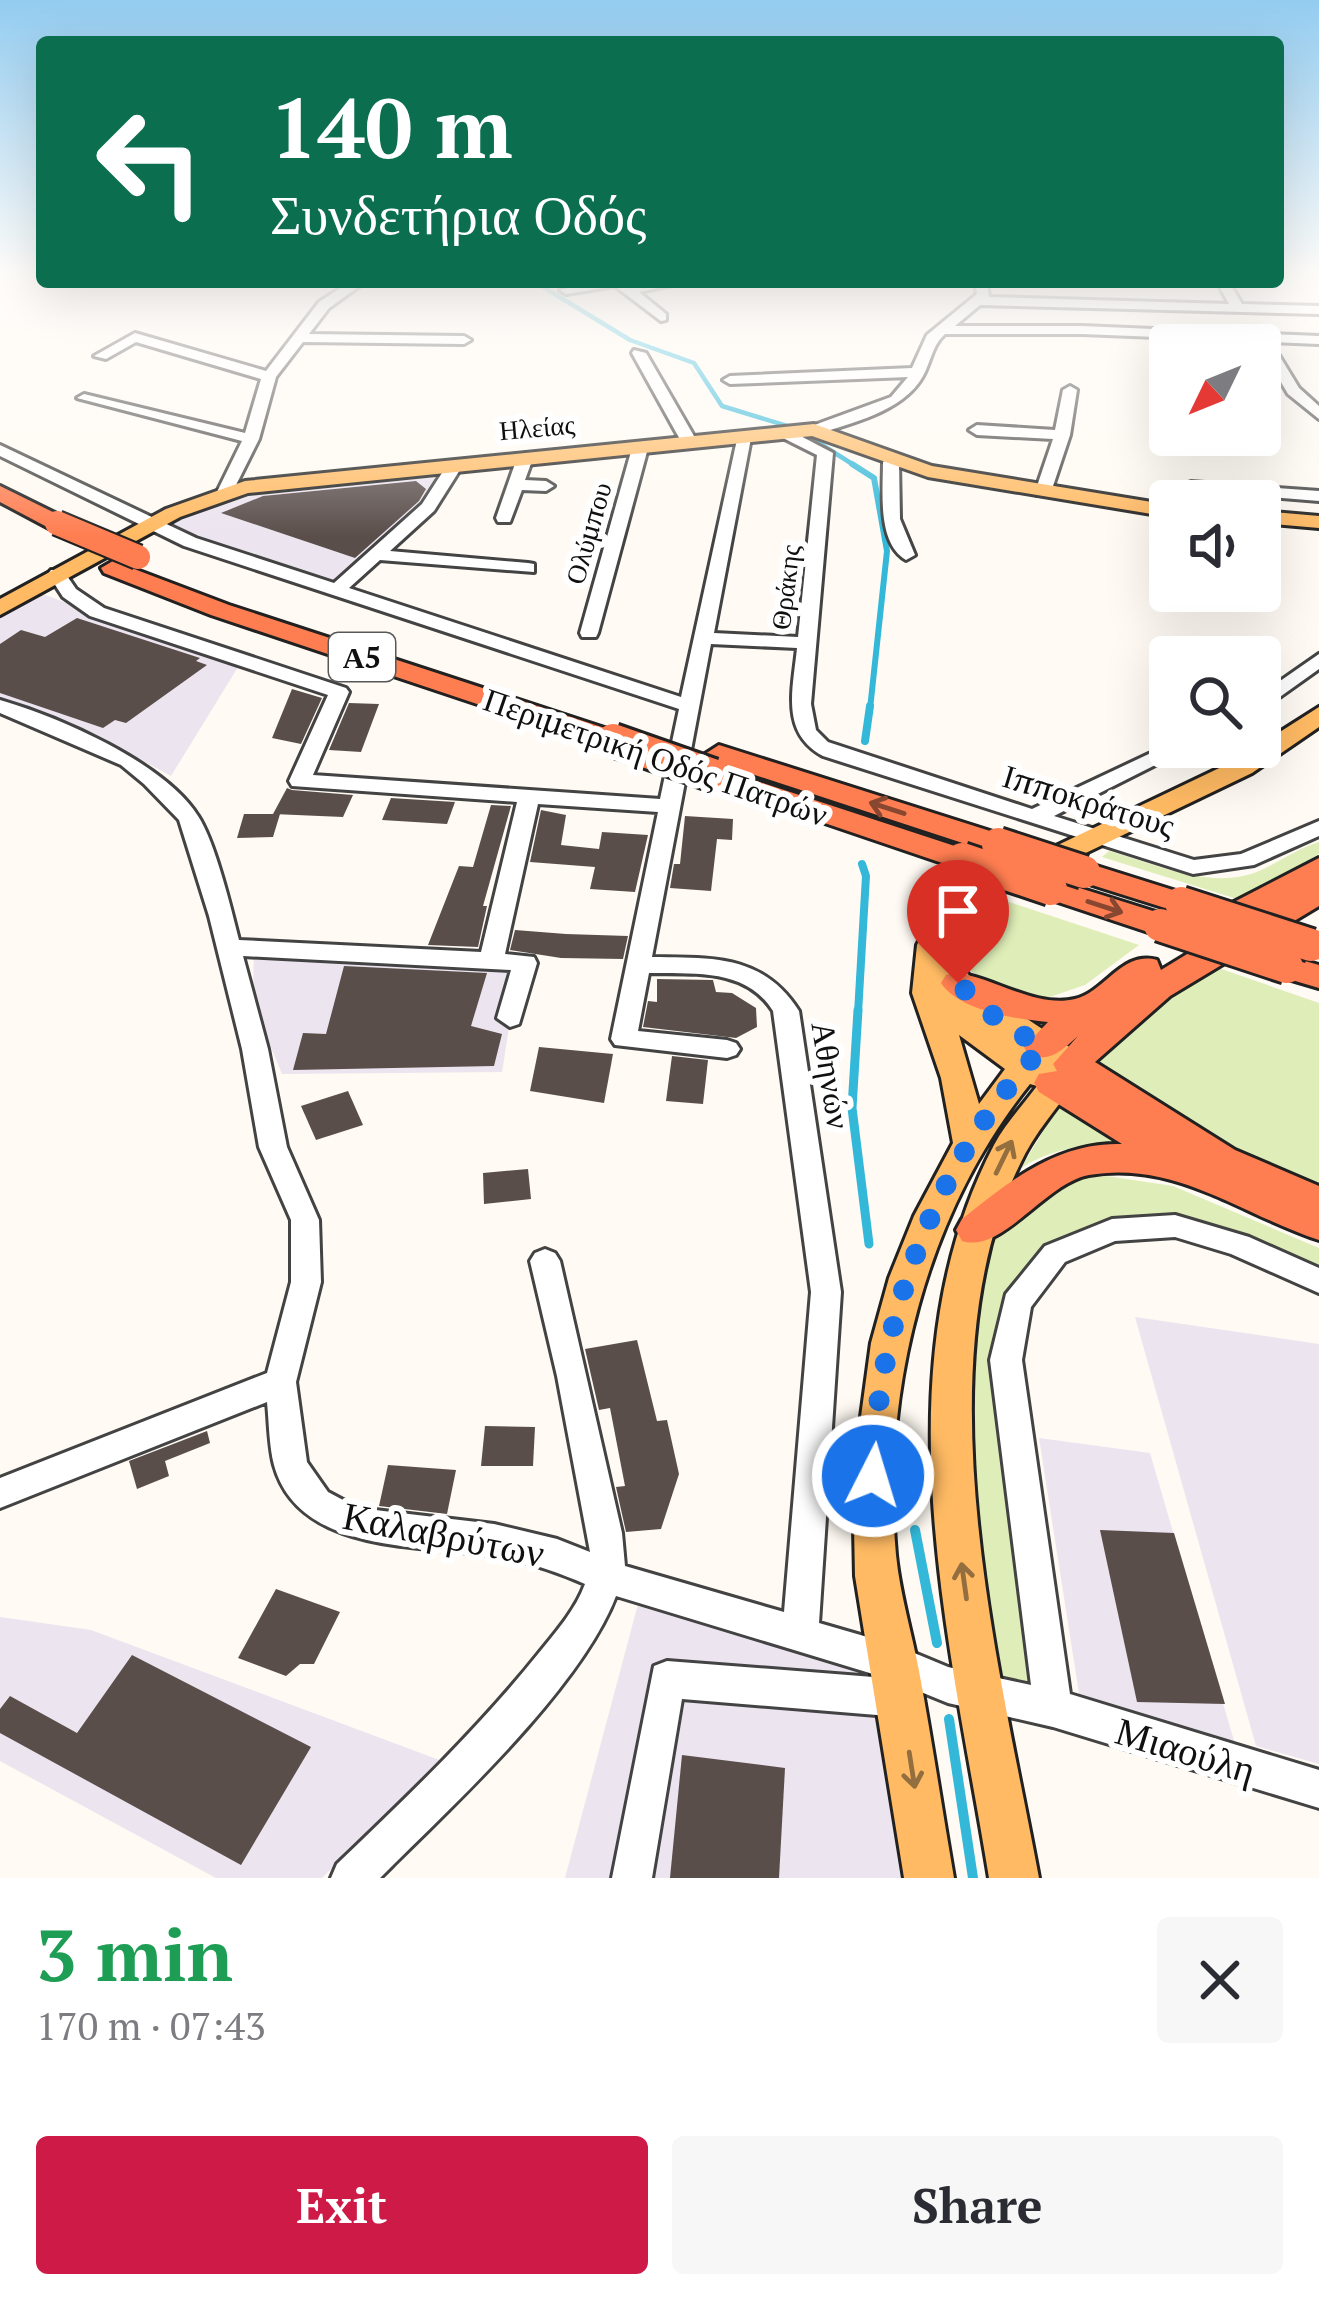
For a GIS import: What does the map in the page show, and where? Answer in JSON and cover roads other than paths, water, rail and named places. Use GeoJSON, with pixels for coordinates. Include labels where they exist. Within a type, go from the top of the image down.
{"type":"FeatureCollection","features":[{"type":"Feature","properties":{"kind":"highway","name":"Περιμετρική Οδός Πατρών"},"geometry":{"type":"LineString","coordinates":[[0,493],[220,610],[618,731],[1051,889],[1170,914],[1309,959]]}},
{"type":"Feature","properties":{"kind":"highway","name":"Περιμετρική Οδός Πατρών"},"geometry":{"type":"LineString","coordinates":[[0,517],[34,534],[125,562]]}},
{"type":"Feature","properties":{"kind":"highway","name":"Περιμετρική Οδός Πατρών"},"geometry":{"type":"LineString","coordinates":[[716,765],[1084,872],[1170,914]]}},
{"type":"Feature","properties":{"kind":"highway"},"geometry":{"type":"LineString","coordinates":[[1048,1065],[1084,1011],[1162,958],[1319,868]]}},
{"type":"Feature","properties":{"kind":"highway"},"geometry":{"type":"LineString","coordinates":[[1048,1065],[1151,988],[1319,892]]}},
{"type":"Feature","properties":{"kind":"highway"},"geometry":{"type":"LineString","coordinates":[[943,988],[1027,1011],[1084,1011]]}},
{"type":"Feature","properties":{"kind":"highway"},"geometry":{"type":"LineString","coordinates":[[1048,1065],[1188,1167],[1264,1206],[1319,1224]]}},
{"type":"Feature","properties":{"kind":"highway"},"geometry":{"type":"LineString","coordinates":[[1048,1065],[1241,1169],[1319,1201]]}},
{"type":"Feature","properties":{"kind":"highway"},"geometry":{"type":"LineString","coordinates":[[976,1230],[1052,1170],[1078,1161],[1132,1157],[1188,1167]]}},
{"type":"Feature","properties":{"kind":"main road","name":"Ηλείας"},"geometry":{"type":"LineString","coordinates":[[1,608],[154,523],[224,494],[287,480],[801,432],[890,462],[1149,508]]}},
{"type":"Feature","properties":{"kind":"main road"},"geometry":{"type":"LineString","coordinates":[[1281,519],[1319,521]]}},
{"type":"Feature","properties":{"kind":"main road"},"geometry":{"type":"LineString","coordinates":[[969,1141],[932,945],[943,920],[960,904],[1243,767],[1319,716]]}},
{"type":"Feature","properties":{"kind":"main road"},"geometry":{"type":"LineString","coordinates":[[943,988],[976,1034],[1048,1065]]}},
{"type":"Feature","properties":{"kind":"main road"},"geometry":{"type":"LineString","coordinates":[[929,1878],[874,1548],[874,1450],[901,1298],[932,1214],[969,1141],[1048,1065]]}},
{"type":"Feature","properties":{"kind":"main road"},"geometry":{"type":"LineString","coordinates":[[1014,1878],[967,1606],[953,1474],[956,1347],[976,1230],[1048,1065]]}},
{"type":"Feature","properties":{"kind":"street"},"geometry":{"type":"LineString","coordinates":[[219,362],[268,376]]}},
{"type":"Feature","properties":{"kind":"street"},"geometry":{"type":"LineString","coordinates":[[224,494],[251,439],[268,376],[279,362]]}},
{"type":"Feature","properties":{"kind":"street"},"geometry":{"type":"LineString","coordinates":[[644,362],[690,443]]}},
{"type":"Feature","properties":{"kind":"street"},"geometry":{"type":"LineString","coordinates":[[801,432],[889,405],[923,362]]}},
{"type":"Feature","properties":{"kind":"street"},"geometry":{"type":"LineString","coordinates":[[1281,370],[1294,391],[1319,415]]}},
{"type":"Feature","properties":{"kind":"street"},"geometry":{"type":"LineString","coordinates":[[730,380],[918,372]]}},
{"type":"Feature","properties":{"kind":"street"},"geometry":{"type":"LineString","coordinates":[[1043,492],[1062,435],[1070,390]]}},
{"type":"Feature","properties":{"kind":"street"},"geometry":{"type":"LineString","coordinates":[[84,398],[251,439]]}},
{"type":"Feature","properties":{"kind":"street"},"geometry":{"type":"LineString","coordinates":[[977,430],[1062,435]]}},
{"type":"Feature","properties":{"kind":"street","name":"Θράκης"},"geometry":{"type":"LineString","coordinates":[[801,432],[825,453],[800,724],[815,743],[838,754]]}},
{"type":"Feature","properties":{"kind":"street"},"geometry":{"type":"LineString","coordinates":[[727,1049],[624,1039],[743,438]]}},
{"type":"Feature","properties":{"kind":"street","name":"Ολύμπου"},"geometry":{"type":"LineString","coordinates":[[589,633],[640,448]]}},
{"type":"Feature","properties":{"kind":"street"},"geometry":{"type":"LineString","coordinates":[[0,450],[190,542],[689,706]]}},
{"type":"Feature","properties":{"kind":"street"},"geometry":{"type":"LineString","coordinates":[[504,518],[526,458]]}},
{"type":"Feature","properties":{"kind":"street"},"geometry":{"type":"LineString","coordinates":[[890,462],[892,519],[906,555]]}},
{"type":"Feature","properties":{"kind":"street"},"geometry":{"type":"LineString","coordinates":[[335,592],[428,507],[455,465]]}},
{"type":"Feature","properties":{"kind":"street"},"geometry":{"type":"LineString","coordinates":[[516,485],[546,486]]}},
{"type":"Feature","properties":{"kind":"street"},"geometry":{"type":"LineString","coordinates":[[1281,493],[1319,496]]}},
{"type":"Feature","properties":{"kind":"street"},"geometry":{"type":"LineString","coordinates":[[378,555],[528,568]]}},
{"type":"Feature","properties":{"kind":"street"},"geometry":{"type":"LineString","coordinates":[[56,574],[69,592],[97,612],[339,692],[300,781],[671,806]]}},
{"type":"Feature","properties":{"kind":"street"},"geometry":{"type":"LineString","coordinates":[[704,638],[806,643]]}},
{"type":"Feature","properties":{"kind":"street"},"geometry":{"type":"LineString","coordinates":[[1281,689],[1319,660]]}},
{"type":"Feature","properties":{"kind":"street","name":"Καλαβρύτων"},"geometry":{"type":"LineString","coordinates":[[0,706],[96,745],[152,778],[189,818],[229,946],[273,1147],[308,1237],[306,1282],[280,1382],[291,1466],[301,1486],[333,1515],[376,1527],[494,1540],[557,1555],[607,1576],[800,1635],[898,1681]]}},
{"type":"Feature","properties":{"kind":"street","name":"Ιπποκράτους"},"geometry":{"type":"LineString","coordinates":[[838,754],[1193,867],[1246,860],[1319,828]]}},
{"type":"Feature","properties":{"kind":"street"},"geometry":{"type":"LineString","coordinates":[[1032,818],[1149,762]]}},
{"type":"Feature","properties":{"kind":"street"},"geometry":{"type":"LineString","coordinates":[[491,961],[530,796]]}},
{"type":"Feature","properties":{"kind":"street"},"geometry":{"type":"LineString","coordinates":[[229,946],[525,963],[510,1018]]}},
{"type":"Feature","properties":{"kind":"street","name":"Αθηνών"},"geometry":{"type":"LineString","coordinates":[[638,964],[737,970],[777,991],[786,1011],[826,1292],[800,1635]]}},
{"type":"Feature","properties":{"kind":"street"},"geometry":{"type":"LineString","coordinates":[[1053,1708],[1006,1360],[1017,1303],[1055,1254],[1112,1231],[1175,1226],[1240,1245],[1319,1281]]}},
{"type":"Feature","properties":{"kind":"street"},"geometry":{"type":"LineString","coordinates":[[351,1878],[452,1777],[549,1668],[589,1615],[607,1576],[567,1339],[545,1261]]}},
{"type":"Feature","properties":{"kind":"street"},"geometry":{"type":"LineString","coordinates":[[0,1493],[280,1382]]}},
{"type":"Feature","properties":{"kind":"street"},"geometry":{"type":"LineString","coordinates":[[632,1878],[667,1678],[898,1681]]}},
{"type":"Feature","properties":{"kind":"street","name":"Μιαούλη"},"geometry":{"type":"LineString","coordinates":[[898,1681],[1053,1708],[1319,1789]]}},
{"type":"Feature","properties":{"kind":"waterway"},"geometry":{"type":"LineString","coordinates":[[690,362],[722,406],[797,429],[857,467]]}},
{"type":"Feature","properties":{"kind":"waterway"},"geometry":{"type":"LineString","coordinates":[[852,464],[874,478],[887,551],[870,709]]}},
{"type":"Feature","properties":{"kind":"waterway"},"geometry":{"type":"LineString","coordinates":[[865,741],[870,706]]}},
{"type":"Feature","properties":{"kind":"waterway"},"geometry":{"type":"LineString","coordinates":[[858,1013],[866,876],[862,864]]}},
{"type":"Feature","properties":{"kind":"waterway"},"geometry":{"type":"LineString","coordinates":[[858,1010],[852,1108],[869,1244]]}},
{"type":"Feature","properties":{"kind":"waterway"},"geometry":{"type":"LineString","coordinates":[[915,1530],[937,1643]]}},
{"type":"Feature","properties":{"kind":"waterway"},"geometry":{"type":"LineString","coordinates":[[949,1719],[973,1878]]}}]}
